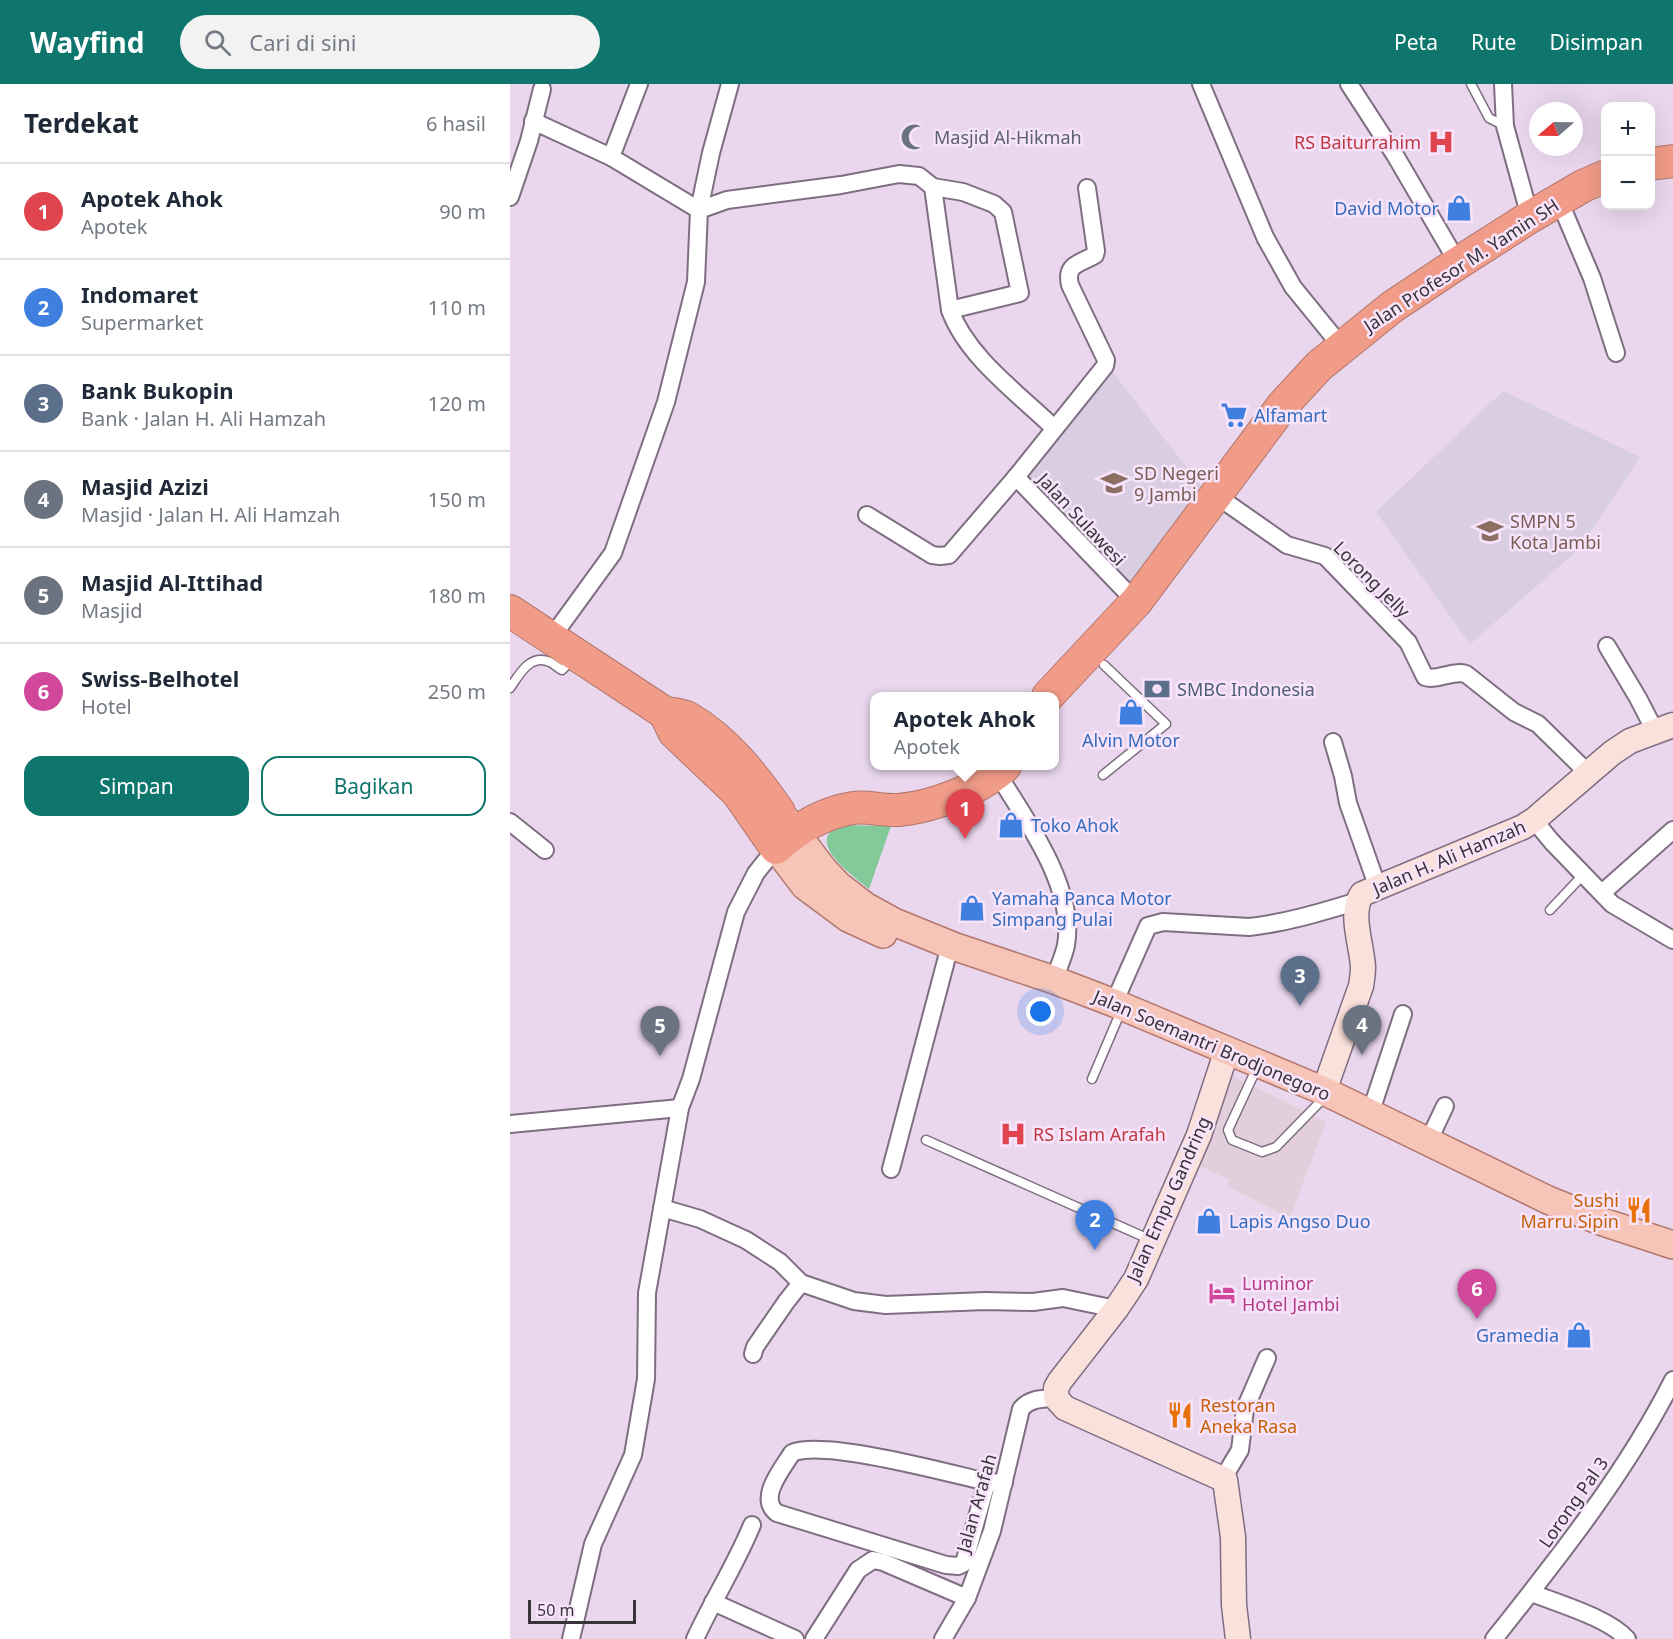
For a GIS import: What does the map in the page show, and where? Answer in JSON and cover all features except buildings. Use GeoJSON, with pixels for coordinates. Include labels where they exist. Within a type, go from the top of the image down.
{"type":"FeatureCollection","features":[{"type":"Feature","properties":{"kind":"highway"},"geometry":{"type":"LineString","coordinates":[[1655,163],[1673,161]]}},
{"type":"Feature","properties":{"kind":"highway"},"geometry":{"type":"LineString","coordinates":[[1655,178],[1673,176]]}},
{"type":"Feature","properties":{"kind":"highway","name":"Jalan Profesor M. Yamin SH"},"geometry":{"type":"LineString","coordinates":[[1052,692],[1136,602],[1283,405],[1392,307],[1530,217],[1601,178]]}},
{"type":"Feature","properties":{"kind":"highway","name":"Jalan Profesor M. Yamin SH"},"geometry":{"type":"LineString","coordinates":[[1059,711],[1104,665],[1148,613],[1227,504],[1296,417],[1331,363],[1536,228],[1601,194]]}},
{"type":"Feature","properties":{"kind":"highway"},"geometry":{"type":"LineString","coordinates":[[510,611],[665,713],[686,717],[723,745],[755,777],[778,830],[854,808],[898,810],[932,803],[963,791],[989,770]]}},
{"type":"Feature","properties":{"kind":"main road","name":"Jalan Soemantri Brodjonegoro"},"geometry":{"type":"LineString","coordinates":[[778,830],[805,886],[848,918],[883,934],[947,957],[1116,1011]]}},
{"type":"Feature","properties":{"kind":"main road","name":"Jalan Soemantri Brodjonegoro"},"geometry":{"type":"LineString","coordinates":[[778,830],[839,886],[865,906],[894,922],[953,946],[1054,980],[1116,1011],[1321,1097]]}},
{"type":"Feature","properties":{"kind":"main road","name":"Jalan Soemantri Brodjonegoro"},"geometry":{"type":"LineString","coordinates":[[1226,1057],[1253,1076],[1370,1114],[1548,1200],[1603,1222],[1673,1245]]}},
{"type":"Feature","properties":{"kind":"main road"},"geometry":{"type":"LineString","coordinates":[[1321,1097],[1474,1180],[1587,1227],[1673,1259]]}},
{"type":"Feature","properties":{"kind":"street"},"geometry":{"type":"LineString","coordinates":[[611,157],[639,84]]}},
{"type":"Feature","properties":{"kind":"street"},"geometry":{"type":"LineString","coordinates":[[564,646],[613,553],[666,402],[696,282],[699,210],[711,153],[730,84]]}},
{"type":"Feature","properties":{"kind":"street"},"geometry":{"type":"LineString","coordinates":[[1201,84],[1265,237],[1331,363]]}},
{"type":"Feature","properties":{"kind":"street"},"geometry":{"type":"LineString","coordinates":[[1349,84],[1395,155],[1458,263]]}},
{"type":"Feature","properties":{"kind":"street"},"geometry":{"type":"LineString","coordinates":[[1503,84],[1505,126],[1530,217]]}},
{"type":"Feature","properties":{"kind":"street"},"geometry":{"type":"LineString","coordinates":[[510,197],[529,141],[542,89]]}},
{"type":"Feature","properties":{"kind":"street"},"geometry":{"type":"LineString","coordinates":[[533,121],[611,157],[699,210]]}},
{"type":"Feature","properties":{"kind":"street"},"geometry":{"type":"LineString","coordinates":[[699,210],[727,200],[841,185],[899,174],[919,176],[933,187],[963,192],[999,206],[1003,212],[1020,293],[950,310]]}},
{"type":"Feature","properties":{"kind":"street"},"geometry":{"type":"LineString","coordinates":[[933,187],[950,310],[965,341],[1054,428]]}},
{"type":"Feature","properties":{"kind":"street","name":"Jalan Sulawesi"},"geometry":{"type":"LineString","coordinates":[[1087,188],[1096,251],[1095,255],[1070,268],[1068,275],[1070,285],[1106,360],[1105,366],[1016,477],[1136,602]]}},
{"type":"Feature","properties":{"kind":"street"},"geometry":{"type":"LineString","coordinates":[[1564,212],[1592,278],[1616,353]]}},
{"type":"Feature","properties":{"kind":"street"},"geometry":{"type":"LineString","coordinates":[[867,514],[932,555],[949,555],[1016,477]]}},
{"type":"Feature","properties":{"kind":"street","name":"Lorong Jelly"},"geometry":{"type":"LineString","coordinates":[[1227,504],[1287,545],[1325,556],[1408,642],[1427,679],[1458,672],[1466,674],[1514,712],[1538,723],[1588,773]]}},
{"type":"Feature","properties":{"kind":"street"},"geometry":{"type":"LineString","coordinates":[[1607,646],[1638,698],[1664,728]]}},
{"type":"Feature","properties":{"kind":"street","name":"Jalan H. Ali Hamzah"},"geometry":{"type":"LineString","coordinates":[[1321,1097],[1361,986],[1363,968],[1357,915],[1358,901],[1362,894],[1523,827],[1630,741],[1664,728]]}},
{"type":"Feature","properties":{"kind":"street"},"geometry":{"type":"LineString","coordinates":[[1332,742],[1343,776],[1348,803],[1378,888]]}},
{"type":"Feature","properties":{"kind":"street"},"geometry":{"type":"LineString","coordinates":[[993,770],[1046,858],[1067,907],[1066,946],[1054,980]]}},
{"type":"Feature","properties":{"kind":"street"},"geometry":{"type":"LineString","coordinates":[[1534,820],[1583,875],[1623,912],[1673,940]]}},
{"type":"Feature","properties":{"kind":"street"},"geometry":{"type":"LineString","coordinates":[[510,822],[545,849]]}},
{"type":"Feature","properties":{"kind":"street"},"geometry":{"type":"LineString","coordinates":[[571,1639],[593,1544],[633,1455],[646,1379],[646,1293],[680,1108],[691,1079],[736,912],[778,830]]}},
{"type":"Feature","properties":{"kind":"street"},"geometry":{"type":"LineString","coordinates":[[1602,893],[1673,830]]}},
{"type":"Feature","properties":{"kind":"street"},"geometry":{"type":"LineString","coordinates":[[1116,1011],[1148,926],[1163,922],[1262,926],[1358,901]]}},
{"type":"Feature","properties":{"kind":"street"},"geometry":{"type":"LineString","coordinates":[[891,1169],[947,957]]}},
{"type":"Feature","properties":{"kind":"street"},"geometry":{"type":"LineString","coordinates":[[1370,1114],[1403,1014]]}},
{"type":"Feature","properties":{"kind":"street","name":"Jalan Empu Gandring"},"geometry":{"type":"LineString","coordinates":[[1056,1398],[1056,1388],[1060,1381],[1116,1309],[1136,1279],[1199,1135],[1226,1057]]}},
{"type":"Feature","properties":{"kind":"street"},"geometry":{"type":"LineString","coordinates":[[1428,1142],[1445,1106]]}},
{"type":"Feature","properties":{"kind":"street"},"geometry":{"type":"LineString","coordinates":[[510,1124],[680,1108]]}},
{"type":"Feature","properties":{"kind":"street"},"geometry":{"type":"LineString","coordinates":[[662,1208],[700,1219],[746,1240],[780,1262],[801,1283],[854,1301],[886,1305],[985,1301],[1033,1302],[1062,1298],[1116,1309]]}},
{"type":"Feature","properties":{"kind":"street"},"geometry":{"type":"LineString","coordinates":[[753,1354],[755,1347],[801,1283]]}},
{"type":"Feature","properties":{"kind":"street"},"geometry":{"type":"LineString","coordinates":[[1238,1639],[1233,1538],[1225,1480],[1240,1450],[1245,1408],[1267,1358]]}},
{"type":"Feature","properties":{"kind":"street","name":"Lorong Pal 3"},"geometry":{"type":"LineString","coordinates":[[1494,1639],[1532,1593],[1620,1470],[1673,1380]]}},
{"type":"Feature","properties":{"kind":"street"},"geometry":{"type":"LineString","coordinates":[[1056,1398],[1065,1408],[1225,1480]]}},
{"type":"Feature","properties":{"kind":"street","name":"Jalan Arafah"},"geometry":{"type":"LineString","coordinates":[[943,1639],[967,1598],[992,1531],[1021,1409],[1025,1403],[1033,1400],[1056,1398]]}},
{"type":"Feature","properties":{"kind":"street"},"geometry":{"type":"LineString","coordinates":[[987,1482],[964,1563],[958,1566],[946,1565],[777,1513],[770,1506],[770,1490],[792,1453],[804,1449],[847,1452],[987,1482],[1004,1483]]}},
{"type":"Feature","properties":{"kind":"street"},"geometry":{"type":"LineString","coordinates":[[695,1639],[752,1525]]}},
{"type":"Feature","properties":{"kind":"street"},"geometry":{"type":"LineString","coordinates":[[814,1639],[858,1570],[873,1560],[883,1562],[967,1598]]}},
{"type":"Feature","properties":{"kind":"street"},"geometry":{"type":"LineString","coordinates":[[1532,1593],[1608,1624],[1620,1631],[1627,1639]]}},
{"type":"Feature","properties":{"kind":"street"},"geometry":{"type":"LineString","coordinates":[[713,1602],[795,1639]]}},
{"type":"Feature","properties":{"kind":"lane"},"geometry":{"type":"LineString","coordinates":[[1471,84],[1489,118],[1505,126]]}},
{"type":"Feature","properties":{"kind":"lane"},"geometry":{"type":"LineString","coordinates":[[510,688],[524,668],[535,660],[551,662],[562,670],[564,646]]}},
{"type":"Feature","properties":{"kind":"lane"},"geometry":{"type":"LineString","coordinates":[[1103,775],[1166,724],[1104,665]]}},
{"type":"Feature","properties":{"kind":"lane"},"geometry":{"type":"LineString","coordinates":[[1550,910],[1583,875]]}},
{"type":"Feature","properties":{"kind":"lane"},"geometry":{"type":"LineString","coordinates":[[1092,1079],[1116,1011]]}},
{"type":"Feature","properties":{"kind":"lane"},"geometry":{"type":"LineString","coordinates":[[1253,1076],[1228,1130],[1232,1140],[1262,1152],[1276,1147],[1321,1097]]}},
{"type":"Feature","properties":{"kind":"lane"},"geometry":{"type":"LineString","coordinates":[[926,1140],[1154,1241]]}},
{"type":"Feature","properties":{"kind":"shaded area","name":"SD Negeri 9 Jambi"},"geometry":{"type":"Polygon","coordinates":[[[1110,369],[1203,488],[1134,590],[1023,477],[1110,369]]]}},
{"type":"Feature","properties":{"kind":"shaded area","name":"SMPN 5 Kota Jambi"},"geometry":{"type":"Polygon","coordinates":[[[1503,391],[1640,457],[1578,550],[1470,644],[1376,512],[1503,391]]]}},
{"type":"Feature","properties":{"kind":"shaded area"},"geometry":{"type":"Polygon","coordinates":[[[1230,1075],[1326,1122],[1290,1218],[1227,1186],[1229,1179],[1195,1164],[1230,1075]]]}},
{"type":"Feature","properties":{"kind":"green space"},"geometry":{"type":"Polygon","coordinates":[[[841,825],[891,826],[869,889],[843,867],[829,849],[827,840],[830,832],[841,825]]]}},
{"type":"Feature","properties":{"kind":"place","name":"Masjid Al-Hikmah"},"geometry":{"type":"Point","coordinates":[914,137]}},
{"type":"Feature","properties":{"kind":"place","name":"RS Baiturrahim"},"geometry":{"type":"Point","coordinates":[1441,142]}},
{"type":"Feature","properties":{"kind":"place","name":"David Motor"},"geometry":{"type":"Point","coordinates":[1459,208]}},
{"type":"Feature","properties":{"kind":"place","name":"Alfamart"},"geometry":{"type":"Point","coordinates":[1234,415]}},
{"type":"Feature","properties":{"kind":"place","name":"SD Negeri 9 Jambi"},"geometry":{"type":"Point","coordinates":[1114,483]}},
{"type":"Feature","properties":{"kind":"place","name":"SMPN 5 Kota Jambi"},"geometry":{"type":"Point","coordinates":[1490,531]}},
{"type":"Feature","properties":{"kind":"place","name":"SMBC Indonesia"},"geometry":{"type":"Point","coordinates":[1157,689]}},
{"type":"Feature","properties":{"kind":"place","name":"Alvin Motor"},"geometry":{"type":"Point","coordinates":[1131,712]}},
{"type":"Feature","properties":{"kind":"place","name":"Toko Ahok"},"geometry":{"type":"Point","coordinates":[1011,825]}},
{"type":"Feature","properties":{"kind":"place","name":"Apotek Ahok"},"geometry":{"type":"Point","coordinates":[965,839]}},
{"type":"Feature","properties":{"kind":"place","name":"Yamaha Panca Motor Simpang Pulai"},"geometry":{"type":"Point","coordinates":[972,908]}},
{"type":"Feature","properties":{"kind":"place","name":"Bank Bukopin"},"geometry":{"type":"Point","coordinates":[1300,1006]}},
{"type":"Feature","properties":{"kind":"place","name":"Masjid Azizi"},"geometry":{"type":"Point","coordinates":[1362,1055]}},
{"type":"Feature","properties":{"kind":"place","name":"Masjid Al-Ittihad"},"geometry":{"type":"Point","coordinates":[660,1056]}},
{"type":"Feature","properties":{"kind":"place","name":"RS Islam Arafah"},"geometry":{"type":"Point","coordinates":[1013,1134]}},
{"type":"Feature","properties":{"kind":"place","name":"Sushi Marru Sipin"},"geometry":{"type":"Point","coordinates":[1639,1210]}},
{"type":"Feature","properties":{"kind":"place","name":"Lapis Angso Duo"},"geometry":{"type":"Point","coordinates":[1209,1221]}},
{"type":"Feature","properties":{"kind":"place","name":"Indomaret"},"geometry":{"type":"Point","coordinates":[1095,1250]}},
{"type":"Feature","properties":{"kind":"place","name":"Luminor Hotel Jambi"},"geometry":{"type":"Point","coordinates":[1222,1293]}},
{"type":"Feature","properties":{"kind":"place","name":"Swiss-Belhotel"},"geometry":{"type":"Point","coordinates":[1477,1319]}},
{"type":"Feature","properties":{"kind":"place","name":"Gramedia"},"geometry":{"type":"Point","coordinates":[1579,1335]}},
{"type":"Feature","properties":{"kind":"place","name":"Restoran Aneka Rasa"},"geometry":{"type":"Point","coordinates":[1180,1415]}}]}
